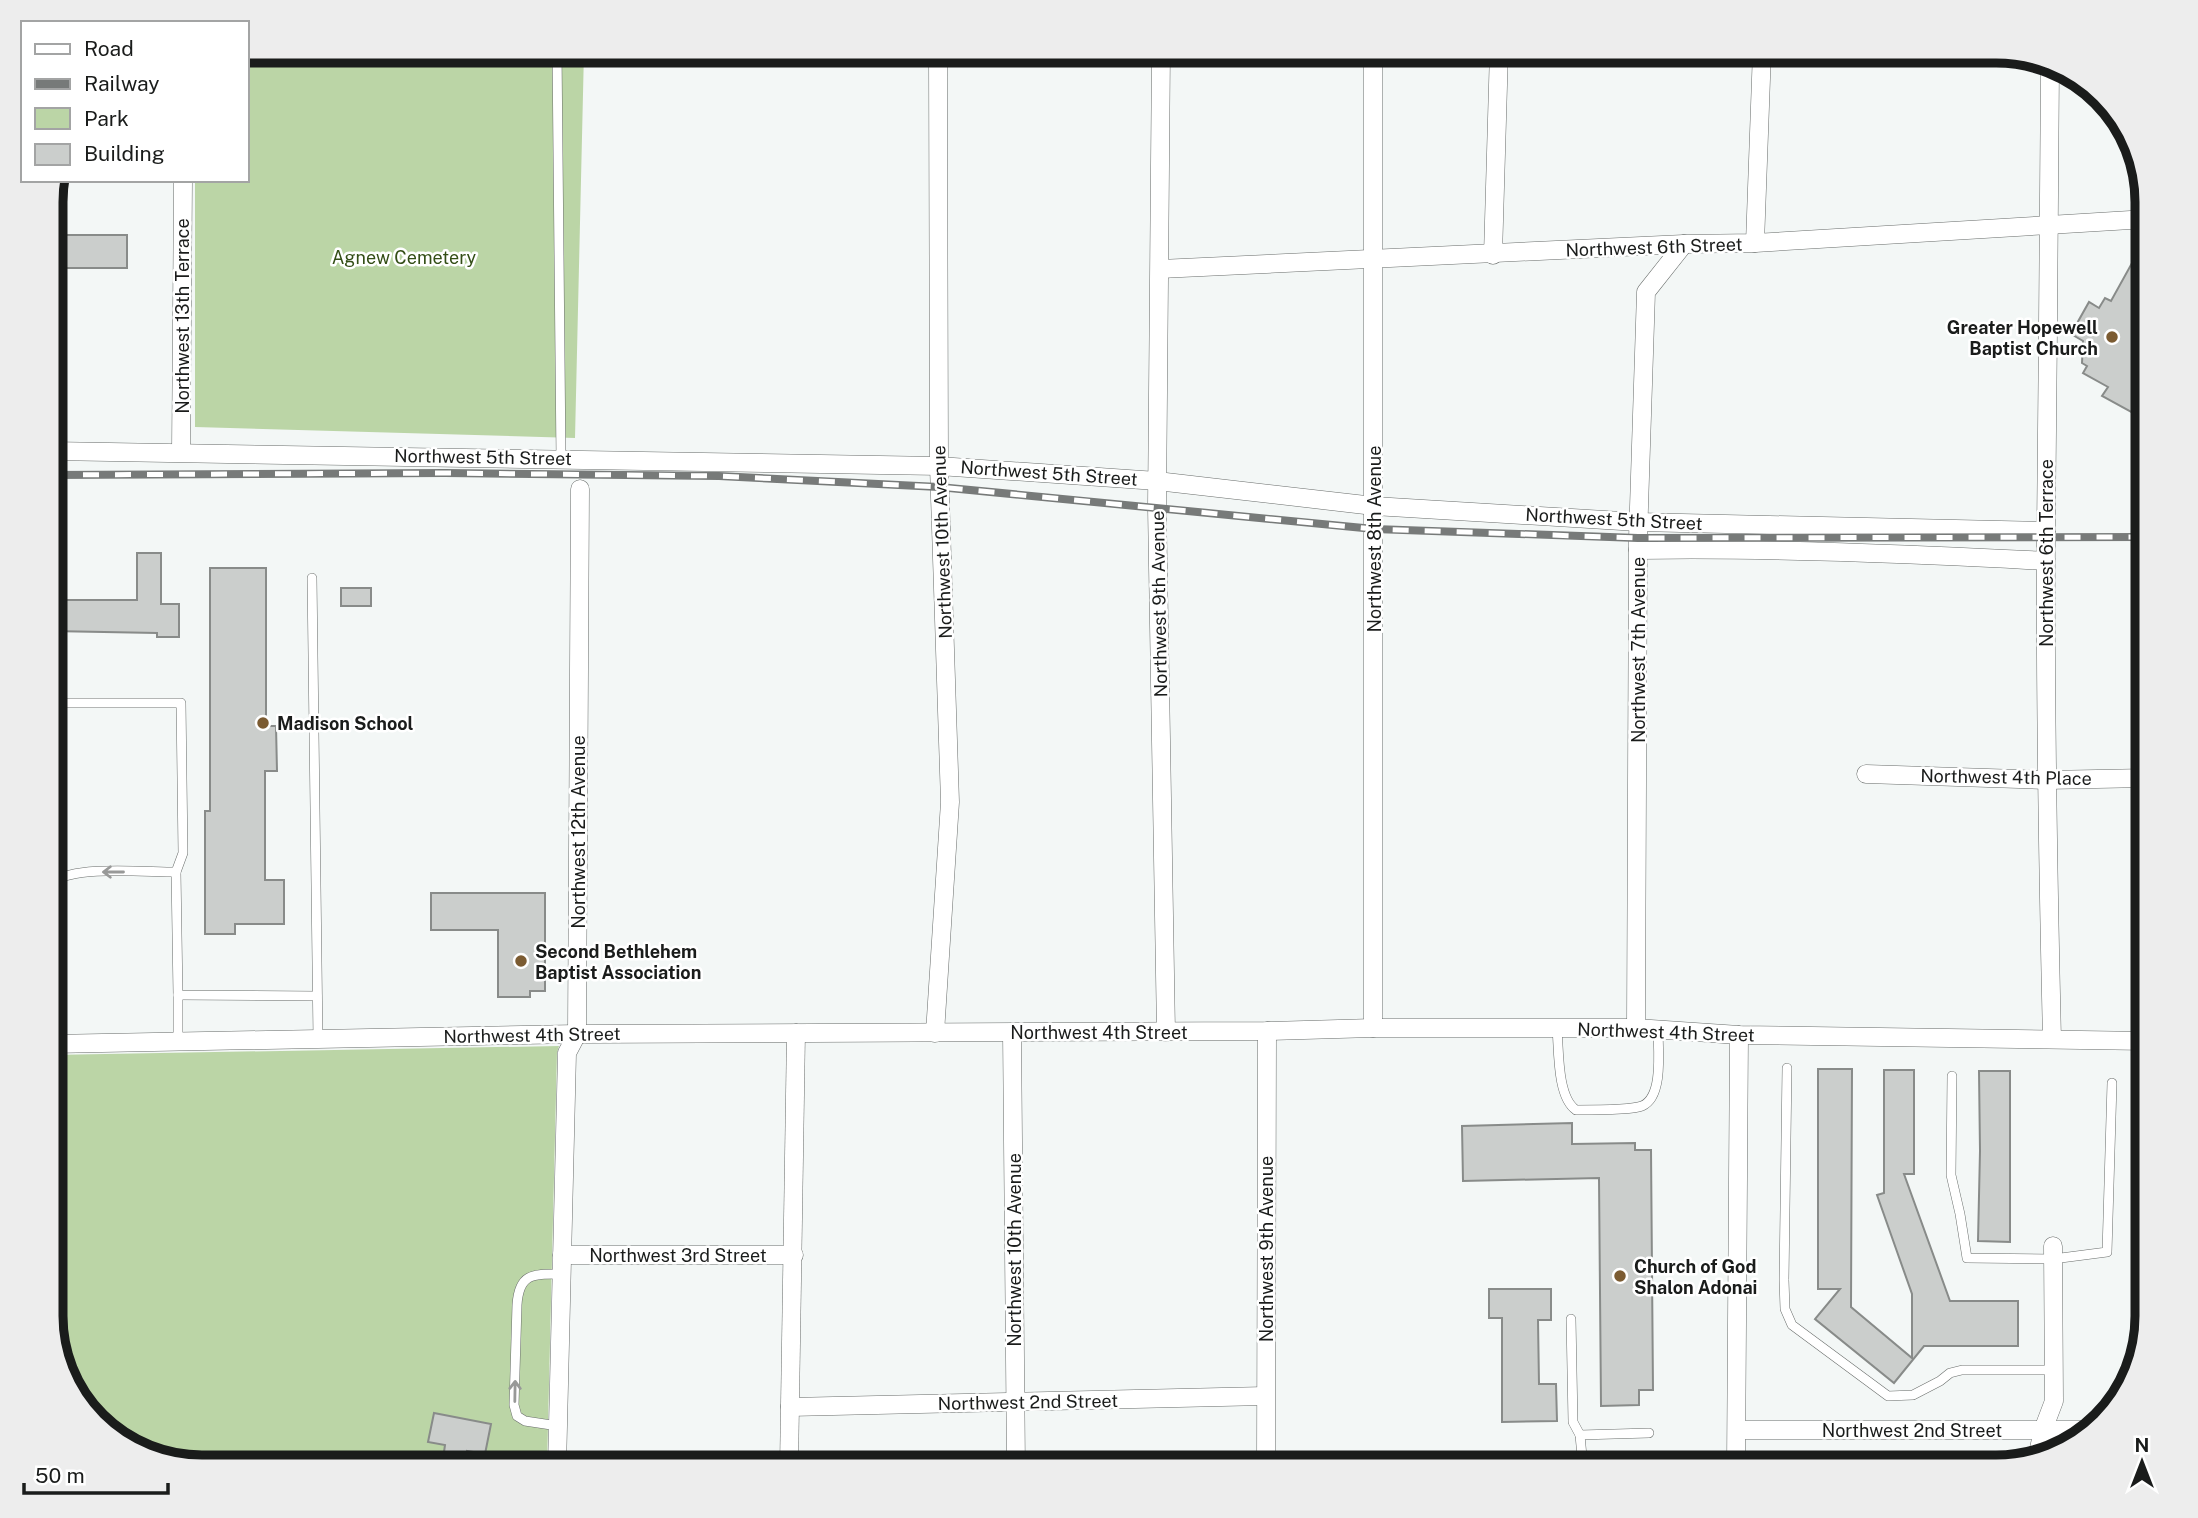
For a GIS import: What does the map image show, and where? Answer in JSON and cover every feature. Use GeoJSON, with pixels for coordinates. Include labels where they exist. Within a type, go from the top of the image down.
{"type":"FeatureCollection","features":[{"type":"Feature","properties":{"kind":"street","name":"Northwest 10th Avenue"},"geometry":{"type":"LineString","coordinates":[[935,1033],[950,802],[939,466],[938,63]]}},
{"type":"Feature","properties":{"kind":"street","name":"Northwest 9th Avenue"},"geometry":{"type":"LineString","coordinates":[[1161,63],[1157,481],[1166,1032]]}},
{"type":"Feature","properties":{"kind":"street","name":"Northwest 8th Avenue"},"geometry":{"type":"LineString","coordinates":[[1373,63],[1373,1028]]}},
{"type":"Feature","properties":{"kind":"street"},"geometry":{"type":"LineString","coordinates":[[1493,255],[1499,63]]}},
{"type":"Feature","properties":{"kind":"street"},"geometry":{"type":"LineString","coordinates":[[1755,243],[1762,63]]}},
{"type":"Feature","properties":{"kind":"street","name":"Northwest 6th Terrace"},"geometry":{"type":"LineString","coordinates":[[2050,74],[2046,780],[2052,1039]]}},
{"type":"Feature","properties":{"kind":"street","name":"Northwest 13th Terrace"},"geometry":{"type":"LineString","coordinates":[[181,452],[183,182]]}},
{"type":"Feature","properties":{"kind":"street","name":"Northwest 6th Street"},"geometry":{"type":"LineString","coordinates":[[1160,269],[1684,244],[1755,243],[2135,220]]}},
{"type":"Feature","properties":{"kind":"street","name":"Northwest 7th Avenue"},"geometry":{"type":"LineString","coordinates":[[1636,1028],[1638,522],[1646,292],[1684,244]]}},
{"type":"Feature","properties":{"kind":"street","name":"Northwest 5th Street"},"geometry":{"type":"LineString","coordinates":[[63,451],[939,466],[1157,481],[1374,506],[1638,522],[2046,531]]}},
{"type":"Feature","properties":{"kind":"street","name":"Northwest 12th Avenue"},"geometry":{"type":"LineString","coordinates":[[557,1455],[567,1053],[577,1034],[580,489]]}},
{"type":"Feature","properties":{"kind":"street","name":"Northwest 5th Street"},"geometry":{"type":"LineString","coordinates":[[1638,550],[1832,552],[2046,561]]}},
{"type":"Feature","properties":{"kind":"street","name":"Northwest 4th Place"},"geometry":{"type":"LineString","coordinates":[[1866,774],[2046,780],[2135,778]]}},
{"type":"Feature","properties":{"kind":"street","name":"Northwest 4th Street"},"geometry":{"type":"LineString","coordinates":[[63,1044],[577,1034],[1166,1032],[1373,1028],[1636,1028],[1740,1035],[2135,1041]]}},
{"type":"Feature","properties":{"kind":"street","name":"Northwest 9th Avenue"},"geometry":{"type":"LineString","coordinates":[[1266,1455],[1267,1031]]}},
{"type":"Feature","properties":{"kind":"street","name":"Northwest 10th Avenue"},"geometry":{"type":"LineString","coordinates":[[1012,1032],[1016,1455]]}},
{"type":"Feature","properties":{"kind":"street"},"geometry":{"type":"LineString","coordinates":[[789,1455],[796,1033]]}},
{"type":"Feature","properties":{"kind":"street"},"geometry":{"type":"LineString","coordinates":[[1736,1455],[1740,1035]]}},
{"type":"Feature","properties":{"kind":"street"},"geometry":{"type":"LineString","coordinates":[[2039,1447],[2054,1401],[2053,1252]]}},
{"type":"Feature","properties":{"kind":"street","name":"Northwest 3rd Street"},"geometry":{"type":"LineString","coordinates":[[562,1255],[793,1255]]}},
{"type":"Feature","properties":{"kind":"street","name":"Northwest 2nd Street"},"geometry":{"type":"LineString","coordinates":[[790,1407],[1265,1396]]}},
{"type":"Feature","properties":{"kind":"street","name":"Northwest 2nd Street"},"geometry":{"type":"LineString","coordinates":[[1737,1430],[2076,1430]]}},
{"type":"Feature","properties":{"kind":"lane"},"geometry":{"type":"LineString","coordinates":[[556,63],[561,458]]}},
{"type":"Feature","properties":{"kind":"lane"},"geometry":{"type":"LineString","coordinates":[[312,578],[318,1039]]}},
{"type":"Feature","properties":{"kind":"lane"},"geometry":{"type":"LineString","coordinates":[[68,703],[181,703],[183,853],[176,873],[178,1041]]}},
{"type":"Feature","properties":{"kind":"lane"},"geometry":{"type":"LineString","coordinates":[[63,875],[78,872],[176,873]]}},
{"type":"Feature","properties":{"kind":"lane"},"geometry":{"type":"LineString","coordinates":[[177,995],[317,996]]}},
{"type":"Feature","properties":{"kind":"lane"},"geometry":{"type":"LineString","coordinates":[[1557,1028],[1563,1094],[1568,1105],[1576,1110],[1642,1107],[1651,1100],[1657,1087],[1657,1030]]}},
{"type":"Feature","properties":{"kind":"lane"},"geometry":{"type":"LineString","coordinates":[[1787,1068],[1784,1280],[1785,1309],[1792,1325],[1888,1396],[1913,1395],[1950,1373],[1962,1370],[2054,1370]]}},
{"type":"Feature","properties":{"kind":"lane"},"geometry":{"type":"LineString","coordinates":[[1952,1076],[1951,1175],[1961,1214],[1967,1258],[2053,1252],[2107,1252],[2112,1083]]}},
{"type":"Feature","properties":{"kind":"lane"},"geometry":{"type":"LineString","coordinates":[[558,1426],[524,1421],[517,1416],[514,1405],[518,1288],[524,1281],[535,1276],[561,1274]]}},
{"type":"Feature","properties":{"kind":"lane"},"geometry":{"type":"LineString","coordinates":[[1571,1319],[1573,1422],[1580,1435],[1582,1455]]}},
{"type":"Feature","properties":{"kind":"lane"},"geometry":{"type":"LineString","coordinates":[[1580,1435],[1649,1433]]}},
{"type":"Feature","properties":{"kind":"green space","name":"Agnew Cemetery"},"geometry":{"type":"Polygon","coordinates":[[[248,63],[584,63],[575,438],[195,427],[195,182],[248,182],[248,63]]]}},
{"type":"Feature","properties":{"kind":"green space"},"geometry":{"type":"Polygon","coordinates":[[[559,1046],[547,1455],[193,1455],[157,1448],[125,1432],[110,1420],[86,1393],[77,1377],[70,1361],[63,1325],[63,1055],[559,1046]]]}},
{"type":"Feature","properties":{"kind":"building"},"geometry":{"type":"Polygon","coordinates":[[[63,235],[127,235],[127,268],[63,268],[63,235]]]}},
{"type":"Feature","properties":{"kind":"building","name":"Greater Hopewell Baptist Church"},"geometry":{"type":"Polygon","coordinates":[[[2132,263],[2135,265],[2133,413],[2102,396],[2108,387],[2083,373],[2087,366],[2082,363],[2083,341],[2071,334],[2089,302],[2099,308],[2105,298],[2111,301],[2132,263]]]}},
{"type":"Feature","properties":{"kind":"building"},"geometry":{"type":"Polygon","coordinates":[[[137,553],[161,553],[161,604],[179,604],[179,637],[157,637],[157,633],[63,631],[63,600],[137,600],[137,553]]]}},
{"type":"Feature","properties":{"kind":"building"},"geometry":{"type":"Polygon","coordinates":[[[210,568],[266,568],[266,726],[276,726],[277,771],[265,771],[265,880],[284,880],[284,924],[235,924],[235,934],[205,934],[205,811],[210,811],[210,568]]]}},
{"type":"Feature","properties":{"kind":"building"},"geometry":{"type":"Polygon","coordinates":[[[341,588],[371,588],[371,606],[341,606],[341,588]]]}},
{"type":"Feature","properties":{"kind":"building","name":"Second Bethlehem Baptist Association"},"geometry":{"type":"Polygon","coordinates":[[[431,893],[545,893],[545,991],[530,991],[530,997],[498,997],[498,930],[431,930],[431,893]]]}},
{"type":"Feature","properties":{"kind":"building"},"geometry":{"type":"Polygon","coordinates":[[[1818,1069],[1852,1069],[1851,1307],[1912,1358],[1912,1294],[1877,1195],[1884,1193],[1884,1070],[1914,1070],[1914,1174],[1904,1174],[1950,1301],[2018,1301],[2018,1346],[1924,1346],[1894,1383],[1815,1319],[1840,1289],[1818,1289],[1818,1069]]]}},
{"type":"Feature","properties":{"kind":"building"},"geometry":{"type":"Polygon","coordinates":[[[1979,1071],[2010,1071],[2010,1242],[1978,1241],[1979,1071]]]}},
{"type":"Feature","properties":{"kind":"building"},"geometry":{"type":"Polygon","coordinates":[[[1572,1123],[1572,1144],[1635,1143],[1635,1150],[1651,1150],[1653,1390],[1639,1390],[1639,1405],[1601,1406],[1599,1178],[1463,1181],[1462,1126],[1572,1123]]]}},
{"type":"Feature","properties":{"kind":"building"},"geometry":{"type":"Polygon","coordinates":[[[1489,1289],[1551,1289],[1551,1320],[1538,1320],[1539,1384],[1556,1384],[1557,1421],[1502,1422],[1502,1318],[1489,1318],[1489,1289]]]}},
{"type":"Feature","properties":{"kind":"building"},"geometry":{"type":"Polygon","coordinates":[[[434,1413],[491,1424],[485,1454],[467,1451],[466,1455],[457,1455],[444,1452],[445,1445],[428,1442],[434,1413]]]}},
{"type":"Feature","properties":{"kind":"railway"},"geometry":{"type":"LineString","coordinates":[[63,475],[445,473],[719,476],[939,487],[1374,529],[1638,538],[2135,537]]}},
{"type":"Feature","properties":{"kind":"place","name":"Greater Hopewell Baptist Church"},"geometry":{"type":"Point","coordinates":[2112,337]}},
{"type":"Feature","properties":{"kind":"place","name":"Madison School"},"geometry":{"type":"Point","coordinates":[263,723]}},
{"type":"Feature","properties":{"kind":"place","name":"Second Bethlehem Baptist Association"},"geometry":{"type":"Point","coordinates":[521,961]}},
{"type":"Feature","properties":{"kind":"place","name":"Church of God Shalon Adonai"},"geometry":{"type":"Point","coordinates":[1620,1276]}}]}
